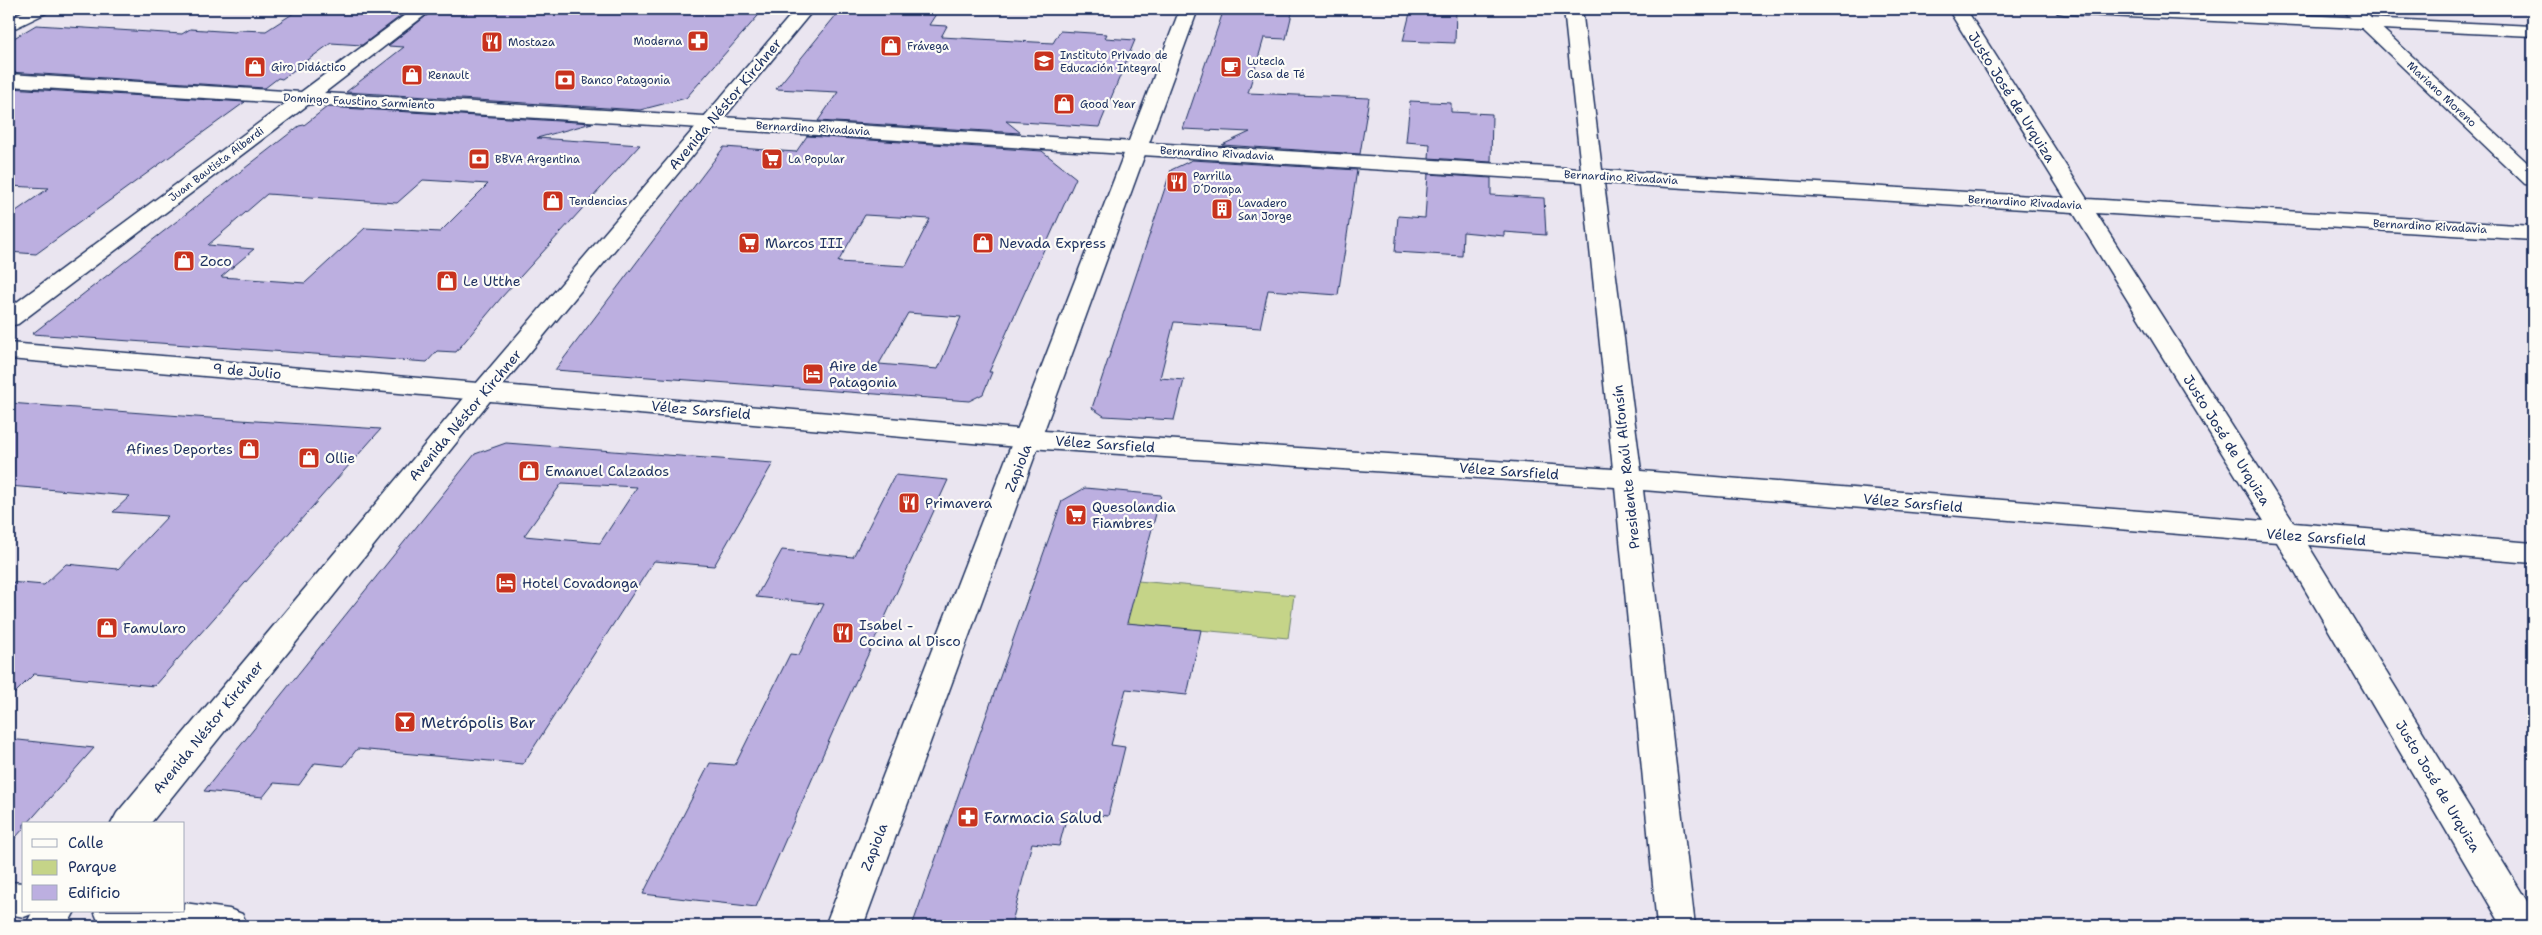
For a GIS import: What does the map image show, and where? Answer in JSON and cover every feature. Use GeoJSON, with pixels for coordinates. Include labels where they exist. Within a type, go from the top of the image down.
{"type":"FeatureCollection","features":[{"type":"Feature","properties":{"kind":"street"},"geometry":{"type":"LineString","coordinates":[[9,26],[40,9]]}},
{"type":"Feature","properties":{"kind":"street","name":"Juan Bautista Alberdi"},"geometry":{"type":"LineString","coordinates":[[9,319],[424,9]]}},
{"type":"Feature","properties":{"kind":"street","name":"Avenida Néstor Kirchner"},"geometry":{"type":"LineString","coordinates":[[131,822],[484,391],[805,9]]}},
{"type":"Feature","properties":{"kind":"street","name":"Zapiola"},"geometry":{"type":"LineString","coordinates":[[844,926],[1139,148],[1189,9]]}},
{"type":"Feature","properties":{"kind":"street","name":"Presidente Raúl Alfonsín"},"geometry":{"type":"LineString","coordinates":[[1573,9],[1594,176],[1676,926]]}},
{"type":"Feature","properties":{"kind":"street","name":"Justo José de Urquiza"},"geometry":{"type":"LineString","coordinates":[[1957,9],[2287,535],[2522,926]]}},
{"type":"Feature","properties":{"kind":"street"},"geometry":{"type":"LineString","coordinates":[[2064,9],[2533,31]]}},
{"type":"Feature","properties":{"kind":"street","name":"Mariano Moreno"},"geometry":{"type":"LineString","coordinates":[[2350,9],[2533,180]]}},
{"type":"Feature","properties":{"kind":"street","name":"Domingo Faustino Sarmiento"},"geometry":{"type":"LineString","coordinates":[[9,80],[709,122]]}},
{"type":"Feature","properties":{"kind":"street","name":"Bernardino Rivadavia"},"geometry":{"type":"LineString","coordinates":[[709,122],[2533,233]]}},
{"type":"Feature","properties":{"kind":"street","name":"9 de Julio"},"geometry":{"type":"LineString","coordinates":[[9,351],[484,391]]}},
{"type":"Feature","properties":{"kind":"street","name":"Vélez Sarsfield"},"geometry":{"type":"LineString","coordinates":[[484,391],[1029,439],[1628,479],[2287,535],[2533,553]]}},
{"type":"Feature","properties":{"kind":"street"},"geometry":{"type":"LineString","coordinates":[[9,898],[22,900]]}},
{"type":"Feature","properties":{"kind":"street"},"geometry":{"type":"LineString","coordinates":[[44,926],[56,912]]}},
{"type":"Feature","properties":{"kind":"street"},"geometry":{"type":"LineString","coordinates":[[120,912],[229,926]]}},
{"type":"Feature","properties":{"kind":"green space"},"geometry":{"type":"Polygon","coordinates":[[[1037,572],[1294,595],[1288,638],[1022,614],[1037,572]]]}},
{"type":"Feature","properties":{"kind":"building"},"geometry":{"type":"Polygon","coordinates":[[[300,9],[410,9],[362,45],[331,43],[282,79],[278,78],[265,88],[9,72],[9,41],[36,25],[182,34],[190,29],[235,32],[238,30],[266,31],[300,9]]]}},
{"type":"Feature","properties":{"kind":"building"},"geometry":{"type":"Polygon","coordinates":[[[435,9],[764,9],[686,98],[640,110],[346,92],[404,47],[388,46],[435,9]]]}},
{"type":"Feature","properties":{"kind":"building"},"geometry":{"type":"Polygon","coordinates":[[[841,9],[928,9],[925,14],[936,14],[929,25],[947,26],[941,37],[1053,43],[1060,31],[1107,34],[1105,38],[1135,40],[1099,127],[1006,121],[1021,133],[818,121],[838,92],[776,89],[841,9]]]}},
{"type":"Feature","properties":{"kind":"building"},"geometry":{"type":"Polygon","coordinates":[[[1224,9],[1293,9],[1286,39],[1264,38],[1248,93],[1369,98],[1360,154],[1222,145],[1250,132],[1183,129],[1224,9]]]}},
{"type":"Feature","properties":{"kind":"building"},"geometry":{"type":"Polygon","coordinates":[[[1411,9],[1456,9],[1455,43],[1403,41],[1411,9]]]}},
{"type":"Feature","properties":{"kind":"building"},"geometry":{"type":"Polygon","coordinates":[[[9,88],[245,102],[36,254],[9,252],[9,216],[49,188],[9,186],[9,88]]]}},
{"type":"Feature","properties":{"kind":"building"},"geometry":{"type":"Polygon","coordinates":[[[1410,101],[1451,103],[1451,112],[1492,114],[1491,162],[1429,158],[1430,144],[1406,142],[1410,101]]]}},
{"type":"Feature","properties":{"kind":"building"},"geometry":{"type":"Polygon","coordinates":[[[327,107],[592,123],[537,138],[640,145],[501,298],[456,352],[437,351],[427,362],[32,334],[299,126],[304,125],[327,107]],[[423,180],[397,203],[267,194],[208,245],[254,249],[221,277],[305,283],[365,228],[440,232],[488,184],[423,180]]]}},
{"type":"Feature","properties":{"kind":"building"},"geometry":{"type":"Polygon","coordinates":[[[807,136],[1042,151],[1076,178],[989,372],[992,372],[983,394],[969,401],[555,370],[724,147],[796,152],[807,136]],[[865,215],[838,262],[906,266],[930,219],[865,215]],[[908,313],[879,364],[938,369],[961,317],[908,313]]]}},
{"type":"Feature","properties":{"kind":"building"},"geometry":{"type":"Polygon","coordinates":[[[1192,160],[1357,170],[1338,295],[1268,290],[1260,328],[1174,322],[1160,378],[1184,380],[1174,420],[1104,416],[1092,408],[1171,170],[1192,160]]]}},
{"type":"Feature","properties":{"kind":"building"},"geometry":{"type":"Polygon","coordinates":[[[1428,174],[1491,178],[1491,195],[1544,198],[1546,235],[1504,232],[1504,236],[1463,232],[1462,256],[1395,252],[1398,216],[1425,218],[1428,174]]]}},
{"type":"Feature","properties":{"kind":"building"},"geometry":{"type":"Polygon","coordinates":[[[9,403],[381,429],[154,686],[34,674],[9,699],[9,582],[44,585],[66,564],[118,569],[168,516],[113,512],[130,496],[9,486],[9,403]]]}},
{"type":"Feature","properties":{"kind":"building"},"geometry":{"type":"Polygon","coordinates":[[[506,443],[773,463],[714,566],[654,561],[523,764],[357,749],[344,766],[315,763],[299,785],[274,783],[263,797],[204,791],[475,454],[506,443]],[[562,483],[524,536],[600,543],[637,487],[562,483]]]}},
{"type":"Feature","properties":{"kind":"building"},"geometry":{"type":"Polygon","coordinates":[[[895,475],[948,480],[838,720],[756,907],[643,894],[710,763],[735,765],[790,654],[799,655],[824,604],[756,597],[782,550],[853,557],[895,475]]]}},
{"type":"Feature","properties":{"kind":"building"},"geometry":{"type":"Polygon","coordinates":[[[1085,488],[1161,495],[1127,623],[1201,630],[1187,695],[1126,689],[1111,745],[1125,747],[1108,816],[1068,812],[1059,846],[1032,843],[1011,926],[912,926],[1062,501],[1085,488]]]}},
{"type":"Feature","properties":{"kind":"building"},"geometry":{"type":"Polygon","coordinates":[[[9,739],[94,748],[29,822],[22,822],[22,830],[9,845],[9,739]]]}},
{"type":"Feature","properties":{"kind":"place","name":"Moderna"},"geometry":{"type":"Point","coordinates":[698,41]}},
{"type":"Feature","properties":{"kind":"place","name":"Mostaza"},"geometry":{"type":"Point","coordinates":[492,42]}},
{"type":"Feature","properties":{"kind":"place","name":"Frávega"},"geometry":{"type":"Point","coordinates":[891,46]}},
{"type":"Feature","properties":{"kind":"place","name":"Instituto Privado de Educación Integral"},"geometry":{"type":"Point","coordinates":[1044,61]}},
{"type":"Feature","properties":{"kind":"place","name":"Giro Didáctico"},"geometry":{"type":"Point","coordinates":[255,67]}},
{"type":"Feature","properties":{"kind":"place","name":"Lutecia Casa de Té"},"geometry":{"type":"Point","coordinates":[1231,67]}},
{"type":"Feature","properties":{"kind":"place","name":"Renault"},"geometry":{"type":"Point","coordinates":[412,75]}},
{"type":"Feature","properties":{"kind":"place","name":"Banco Patagonia"},"geometry":{"type":"Point","coordinates":[565,80]}},
{"type":"Feature","properties":{"kind":"place","name":"Good Year"},"geometry":{"type":"Point","coordinates":[1064,104]}},
{"type":"Feature","properties":{"kind":"place","name":"BBVA Argentina"},"geometry":{"type":"Point","coordinates":[479,159]}},
{"type":"Feature","properties":{"kind":"place","name":"La Popular"},"geometry":{"type":"Point","coordinates":[772,159]}},
{"type":"Feature","properties":{"kind":"place","name":"Parrilla D´Dorapa"},"geometry":{"type":"Point","coordinates":[1177,182]}},
{"type":"Feature","properties":{"kind":"place","name":"Tendencias"},"geometry":{"type":"Point","coordinates":[553,201]}},
{"type":"Feature","properties":{"kind":"place","name":"Lavadero San Jorge"},"geometry":{"type":"Point","coordinates":[1222,209]}},
{"type":"Feature","properties":{"kind":"place","name":"Marcos III"},"geometry":{"type":"Point","coordinates":[749,243]}},
{"type":"Feature","properties":{"kind":"place","name":"Nevada Express"},"geometry":{"type":"Point","coordinates":[983,243]}},
{"type":"Feature","properties":{"kind":"place","name":"Zoco"},"geometry":{"type":"Point","coordinates":[184,261]}},
{"type":"Feature","properties":{"kind":"place","name":"Le Utthe"},"geometry":{"type":"Point","coordinates":[447,281]}},
{"type":"Feature","properties":{"kind":"place","name":"Aire de Patagonia"},"geometry":{"type":"Point","coordinates":[813,374]}},
{"type":"Feature","properties":{"kind":"place","name":"Afines Deportes"},"geometry":{"type":"Point","coordinates":[249,449]}},
{"type":"Feature","properties":{"kind":"place","name":"Ollie"},"geometry":{"type":"Point","coordinates":[309,458]}},
{"type":"Feature","properties":{"kind":"place","name":"Emanuel Calzados"},"geometry":{"type":"Point","coordinates":[529,471]}},
{"type":"Feature","properties":{"kind":"place","name":"Primavera"},"geometry":{"type":"Point","coordinates":[909,503]}},
{"type":"Feature","properties":{"kind":"place","name":"Quesolandia Fiambres"},"geometry":{"type":"Point","coordinates":[1076,515]}},
{"type":"Feature","properties":{"kind":"place","name":"Hotel Covadonga"},"geometry":{"type":"Point","coordinates":[506,583]}},
{"type":"Feature","properties":{"kind":"place","name":"Famularo"},"geometry":{"type":"Point","coordinates":[107,628]}},
{"type":"Feature","properties":{"kind":"place","name":"Isabel - Cocina al Disco"},"geometry":{"type":"Point","coordinates":[843,633]}},
{"type":"Feature","properties":{"kind":"place","name":"Metrópolis Bar"},"geometry":{"type":"Point","coordinates":[405,722]}},
{"type":"Feature","properties":{"kind":"place","name":"Farmacia Salud"},"geometry":{"type":"Point","coordinates":[968,817]}}]}
